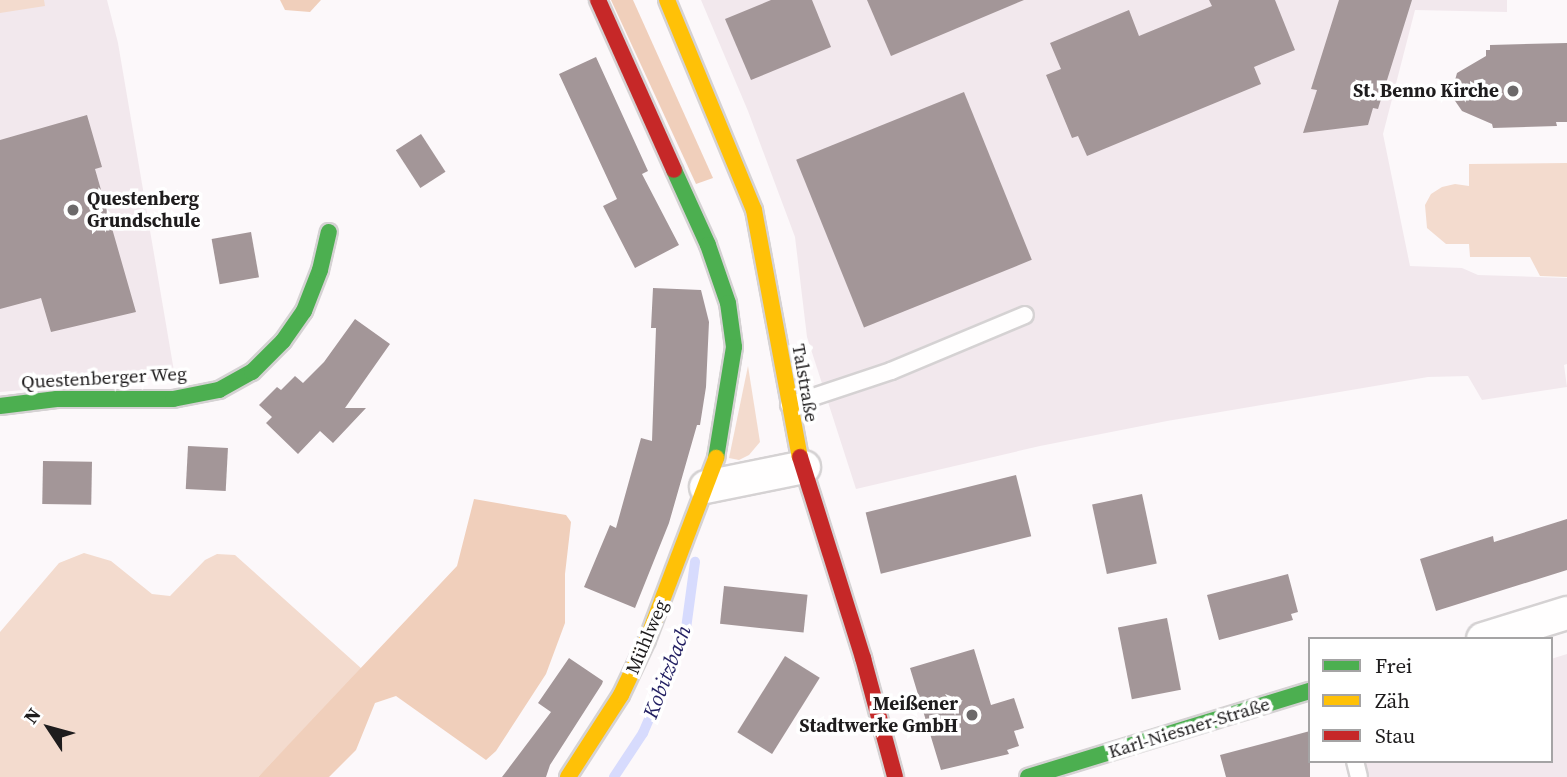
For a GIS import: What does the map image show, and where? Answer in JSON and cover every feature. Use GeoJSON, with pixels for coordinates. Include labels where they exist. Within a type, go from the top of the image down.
{"type":"FeatureCollection","features":[{"type":"Feature","properties":{"kind":"street","name":"Mühlweg"},"geometry":{"type":"LineString","coordinates":[[568,777],[621,695],[647,640],[706,487],[719,445],[734,347],[728,303],[708,245],[598,0]]}},
{"type":"Feature","properties":{"kind":"street","name":"Talstraße"},"geometry":{"type":"LineString","coordinates":[[667,0],[754,210],[769,284],[787,405],[863,658],[895,777]]}},
{"type":"Feature","properties":{"kind":"street","name":"Questenberger Weg"},"geometry":{"type":"LineString","coordinates":[[0,406],[57,399],[173,399],[219,390],[252,372],[283,341],[304,311],[320,270],[329,232]]}},
{"type":"Feature","properties":{"kind":"street"},"geometry":{"type":"LineString","coordinates":[[706,487],[804,467]]}},
{"type":"Feature","properties":{"kind":"street"},"geometry":{"type":"LineString","coordinates":[[1489,637],[1567,613]]}},
{"type":"Feature","properties":{"kind":"street","name":"Karl-Niesner-Straße"},"geometry":{"type":"LineString","coordinates":[[1028,777],[1308,692]]}},
{"type":"Feature","properties":{"kind":"lane"},"geometry":{"type":"LineString","coordinates":[[787,405],[891,371],[1025,315]]}},
{"type":"Feature","properties":{"kind":"shaded area","name":"Questenberg Grundschule"},"geometry":{"type":"Polygon","coordinates":[[[0,0],[107,0],[118,43],[175,377],[0,392],[0,0]]]}},
{"type":"Feature","properties":{"kind":"shaded area"},"geometry":{"type":"Polygon","coordinates":[[[0,0],[44,0],[45,6],[0,13],[0,0]]]}},
{"type":"Feature","properties":{"kind":"shaded area"},"geometry":{"type":"Polygon","coordinates":[[[280,0],[321,0],[310,12],[285,10],[280,0]]]}},
{"type":"Feature","properties":{"kind":"shaded area"},"geometry":{"type":"Polygon","coordinates":[[[611,0],[633,0],[713,178],[696,184],[611,0]]]}},
{"type":"Feature","properties":{"kind":"shaded area"},"geometry":{"type":"Polygon","coordinates":[[[701,0],[1507,0],[1507,12],[1415,10],[1383,134],[1410,266],[1462,268],[1478,275],[1567,278],[1567,364],[1564,365],[1567,387],[1482,400],[1468,376],[1428,377],[1167,421],[1040,446],[856,489],[807,337],[795,237],[748,111],[701,0]]]}},
{"type":"Feature","properties":{"kind":"shaded area"},"geometry":{"type":"Polygon","coordinates":[[[1567,163],[1567,277],[1540,276],[1530,257],[1470,257],[1469,244],[1446,244],[1427,228],[1425,205],[1431,194],[1442,187],[1455,184],[1469,186],[1469,164],[1567,163]]]}},
{"type":"Feature","properties":{"kind":"shaded area"},"geometry":{"type":"Polygon","coordinates":[[[748,366],[760,442],[749,455],[739,460],[729,458],[748,366]]]}},
{"type":"Feature","properties":{"kind":"shaded area"},"geometry":{"type":"Polygon","coordinates":[[[474,499],[566,515],[571,522],[565,574],[565,623],[546,674],[496,751],[486,760],[396,696],[375,703],[356,750],[329,777],[258,777],[457,566],[474,499]]]}},
{"type":"Feature","properties":{"kind":"shaded area"},"geometry":{"type":"Polygon","coordinates":[[[84,553],[111,561],[152,594],[170,596],[205,560],[217,554],[235,555],[362,669],[258,777],[0,777],[0,632],[59,563],[84,553]]]}},
{"type":"Feature","properties":{"kind":"shaded area"},"geometry":{"type":"Polygon","coordinates":[[[1567,654],[1567,777],[1354,777],[1350,763],[1553,763],[1553,658],[1567,654]]]}},
{"type":"Feature","properties":{"kind":"building"},"geometry":{"type":"Polygon","coordinates":[[[771,0],[812,0],[831,47],[751,80],[725,19],[771,0]]]}},
{"type":"Feature","properties":{"kind":"building"},"geometry":{"type":"Polygon","coordinates":[[[867,0],[1024,0],[891,56],[867,0]]]}},
{"type":"Feature","properties":{"kind":"building"},"geometry":{"type":"Polygon","coordinates":[[[1209,0],[1275,0],[1295,50],[1254,67],[1261,84],[1087,156],[1078,136],[1072,138],[1046,75],[1061,69],[1050,43],[1129,10],[1139,36],[1212,6],[1209,0]]]}},
{"type":"Feature","properties":{"kind":"building"},"geometry":{"type":"Polygon","coordinates":[[[1339,0],[1412,0],[1378,109],[1373,108],[1368,125],[1303,133],[1317,90],[1311,89],[1339,0]]]}},
{"type":"Feature","properties":{"kind":"building","name":"St. Benno Kirche"},"geometry":{"type":"Polygon","coordinates":[[[1567,43],[1567,122],[1556,122],[1557,126],[1493,128],[1492,124],[1462,111],[1451,95],[1457,73],[1486,56],[1490,45],[1567,43]]]}},
{"type":"Feature","properties":{"kind":"building"},"geometry":{"type":"Polygon","coordinates":[[[596,57],[648,171],[642,174],[679,245],[635,268],[603,206],[617,199],[559,74],[596,57]]]}},
{"type":"Feature","properties":{"kind":"building"},"geometry":{"type":"Polygon","coordinates":[[[964,92],[1032,260],[864,328],[796,160],[964,92]]]}},
{"type":"Feature","properties":{"kind":"building"},"geometry":{"type":"Polygon","coordinates":[[[87,115],[102,167],[95,169],[136,312],[51,332],[41,298],[0,309],[0,140],[87,115]]]}},
{"type":"Feature","properties":{"kind":"building"},"geometry":{"type":"Polygon","coordinates":[[[421,134],[446,172],[420,188],[396,150],[421,134]]]}},
{"type":"Feature","properties":{"kind":"building"},"geometry":{"type":"Polygon","coordinates":[[[251,232],[259,277],[220,284],[212,239],[251,232]]]}},
{"type":"Feature","properties":{"kind":"building"},"geometry":{"type":"Polygon","coordinates":[[[653,288],[701,290],[709,322],[706,387],[700,425],[697,425],[669,523],[635,608],[584,587],[610,525],[616,528],[641,438],[652,441],[656,328],[651,328],[653,288]]]}},
{"type":"Feature","properties":{"kind":"building"},"geometry":{"type":"Polygon","coordinates":[[[355,319],[390,344],[345,408],[366,408],[333,443],[320,431],[298,454],[266,423],[272,417],[259,405],[277,387],[281,390],[295,376],[303,383],[324,362],[355,319]]]}},
{"type":"Feature","properties":{"kind":"building"},"geometry":{"type":"Polygon","coordinates":[[[188,446],[228,448],[226,491],[186,489],[188,446]]]}},
{"type":"Feature","properties":{"kind":"building"},"geometry":{"type":"Polygon","coordinates":[[[43,461],[92,462],[91,505],[42,504],[43,461]]]}},
{"type":"Feature","properties":{"kind":"building"},"geometry":{"type":"Polygon","coordinates":[[[1016,475],[1031,536],[881,574],[866,512],[1016,475]]]}},
{"type":"Feature","properties":{"kind":"building"},"geometry":{"type":"Polygon","coordinates":[[[1142,494],[1157,563],[1107,574],[1092,505],[1142,494]]]}},
{"type":"Feature","properties":{"kind":"building"},"geometry":{"type":"Polygon","coordinates":[[[1567,519],[1567,570],[1436,611],[1420,559],[1493,536],[1494,542],[1567,519]]]}},
{"type":"Feature","properties":{"kind":"building"},"geometry":{"type":"Polygon","coordinates":[[[1288,574],[1298,612],[1291,614],[1293,620],[1219,640],[1207,595],[1288,574]]]}},
{"type":"Feature","properties":{"kind":"building"},"geometry":{"type":"Polygon","coordinates":[[[724,586],[808,595],[804,633],[720,624],[724,586]]]}},
{"type":"Feature","properties":{"kind":"building"},"geometry":{"type":"Polygon","coordinates":[[[1167,618],[1181,690],[1132,699],[1118,628],[1167,618]]]}},
{"type":"Feature","properties":{"kind":"building","name":"Meißener Stadtwerke GmbH"},"geometry":{"type":"Polygon","coordinates":[[[974,649],[991,705],[1014,698],[1024,728],[1014,731],[1019,746],[1007,750],[1009,754],[941,770],[910,668],[974,649]]]}},
{"type":"Feature","properties":{"kind":"building"},"geometry":{"type":"Polygon","coordinates":[[[785,656],[820,678],[772,754],[737,732],[785,656]]]}},
{"type":"Feature","properties":{"kind":"building"},"geometry":{"type":"Polygon","coordinates":[[[569,658],[603,681],[602,684],[550,765],[546,777],[502,777],[551,712],[538,703],[569,658]]]}},
{"type":"Feature","properties":{"kind":"building"},"geometry":{"type":"Polygon","coordinates":[[[1308,732],[1310,777],[1226,777],[1220,755],[1308,732]]]}},
{"type":"Feature","properties":{"kind":"waterway","name":"Kobitzbach"},"geometry":{"type":"LineString","coordinates":[[614,777],[643,733],[685,636],[695,562]]}},
{"type":"Feature","properties":{"kind":"traffic: fast"},"geometry":{"type":"LineString","coordinates":[[674,170],[708,245],[728,303],[734,347],[716,458]]}},
{"type":"Feature","properties":{"kind":"traffic: fast"},"geometry":{"type":"LineString","coordinates":[[0,406],[57,399],[173,399],[219,390],[252,372],[283,341],[304,311],[320,270],[329,232]]}},
{"type":"Feature","properties":{"kind":"traffic: fast"},"geometry":{"type":"LineString","coordinates":[[1028,777],[1308,692]]}},
{"type":"Feature","properties":{"kind":"traffic: slow"},"geometry":{"type":"LineString","coordinates":[[667,0],[754,210],[800,457]]}},
{"type":"Feature","properties":{"kind":"traffic: slow"},"geometry":{"type":"LineString","coordinates":[[568,777],[621,695],[647,640],[716,458]]}},
{"type":"Feature","properties":{"kind":"traffic: jam"},"geometry":{"type":"LineString","coordinates":[[598,0],[674,170]]}},
{"type":"Feature","properties":{"kind":"traffic: jam"},"geometry":{"type":"LineString","coordinates":[[800,457],[863,658],[895,777]]}},
{"type":"Feature","properties":{"kind":"place","name":"St. Benno Kirche"},"geometry":{"type":"Point","coordinates":[1513,91]}},
{"type":"Feature","properties":{"kind":"place","name":"Questenberg Grundschule"},"geometry":{"type":"Point","coordinates":[73,210]}},
{"type":"Feature","properties":{"kind":"place","name":"Meißener Stadtwerke GmbH"},"geometry":{"type":"Point","coordinates":[972,715]}}]}
